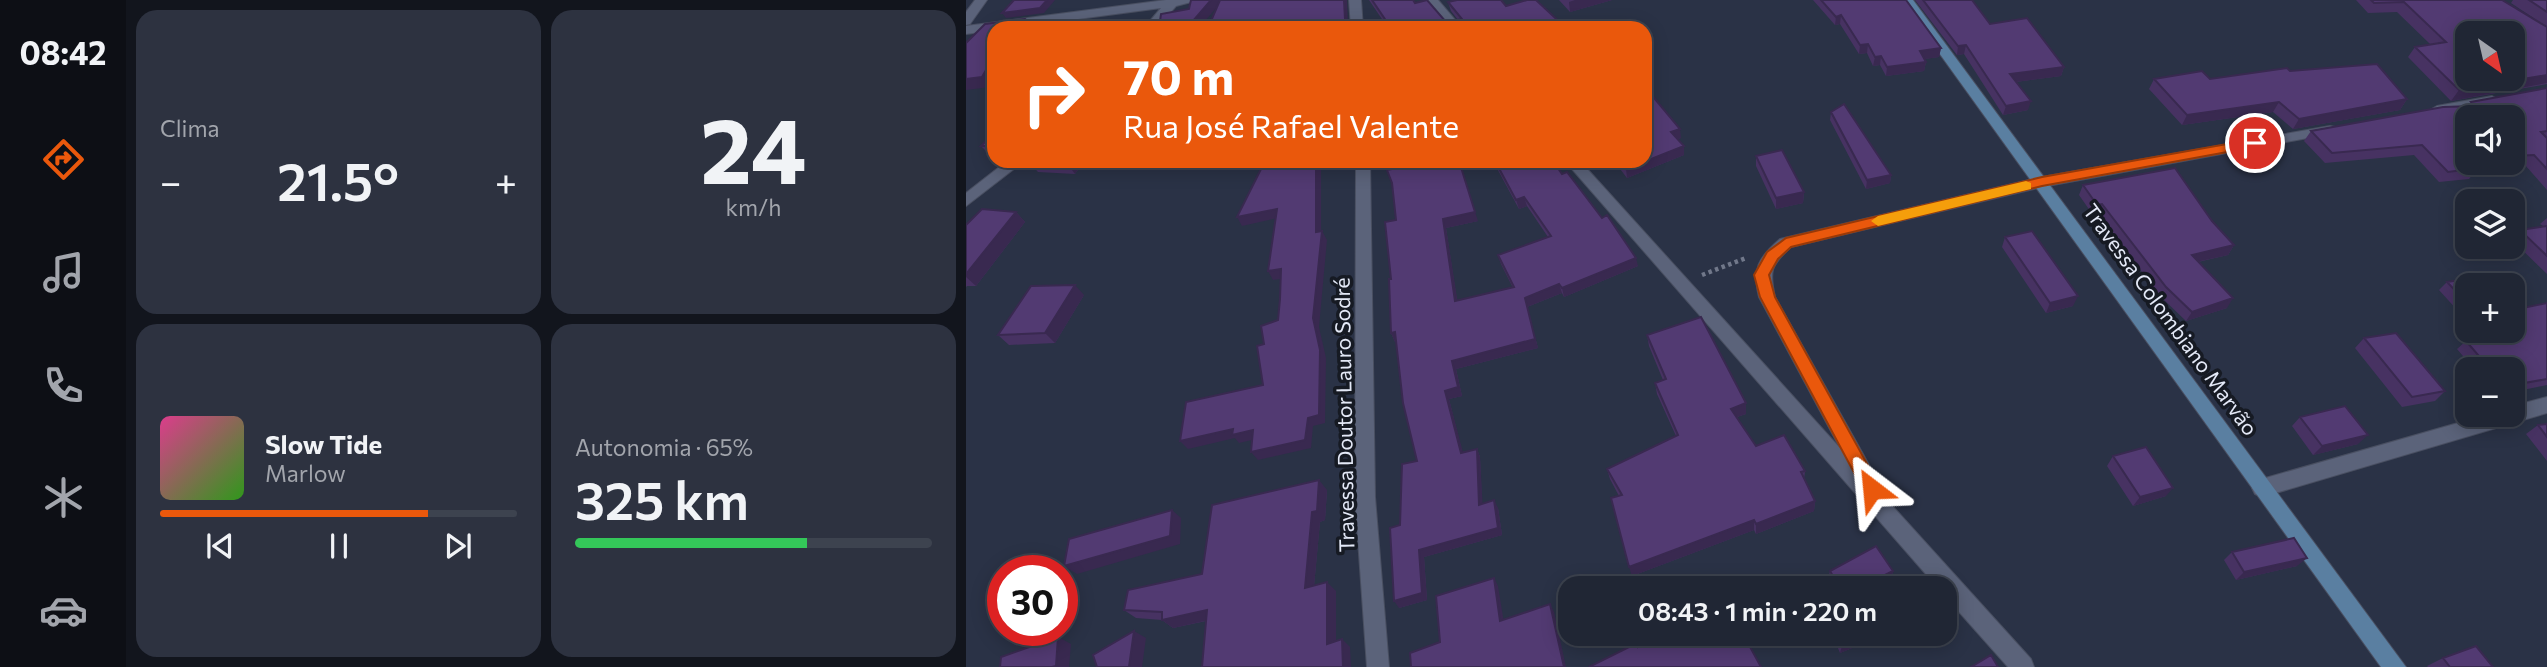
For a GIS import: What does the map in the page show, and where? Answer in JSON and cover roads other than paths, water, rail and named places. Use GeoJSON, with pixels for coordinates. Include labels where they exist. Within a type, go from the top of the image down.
{"type":"FeatureCollection","features":[{"type":"Feature","properties":{"kind":"main road","name":"Travessa Colombiano Marvão"},"geometry":{"type":"LineString","coordinates":[[1907,0],[2395,667]]}},
{"type":"Feature","properties":{"kind":"street"},"geometry":{"type":"LineString","coordinates":[[966,21],[981,0]]}},
{"type":"Feature","properties":{"kind":"street"},"geometry":{"type":"LineString","coordinates":[[1031,21],[1193,0]]}},
{"type":"Feature","properties":{"kind":"street"},"geometry":{"type":"LineString","coordinates":[[1355,0],[1356,21]]}},
{"type":"Feature","properties":{"kind":"street"},"geometry":{"type":"LineString","coordinates":[[1432,0],[1450,21]]}},
{"type":"Feature","properties":{"kind":"street"},"geometry":{"type":"LineString","coordinates":[[1156,21],[1174,1]]}},
{"type":"Feature","properties":{"kind":"street"},"geometry":{"type":"LineString","coordinates":[[966,30],[987,27]]}},
{"type":"Feature","properties":{"kind":"street"},"geometry":{"type":"LineString","coordinates":[[2424,113],[2506,98]]}},
{"type":"Feature","properties":{"kind":"street"},"geometry":{"type":"LineString","coordinates":[[1885,512],[1768,297],[1762,275],[1772,256],[1786,243],[2042,182],[2342,127]]}},
{"type":"Feature","properties":{"kind":"street"},"geometry":{"type":"LineString","coordinates":[[966,201],[1008,168]]}},
{"type":"Feature","properties":{"kind":"street","name":"Travessa Doutor Lauro Sodré"},"geometry":{"type":"LineString","coordinates":[[1363,168],[1365,497],[1378,667]]}},
{"type":"Feature","properties":{"kind":"street"},"geometry":{"type":"LineString","coordinates":[[1578,168],[2024,667]]}},
{"type":"Feature","properties":{"kind":"street"},"geometry":{"type":"LineString","coordinates":[[2525,411],[2547,405]]}},
{"type":"Feature","properties":{"kind":"street"},"geometry":{"type":"LineString","coordinates":[[2262,488],[2471,427]]}}]}
